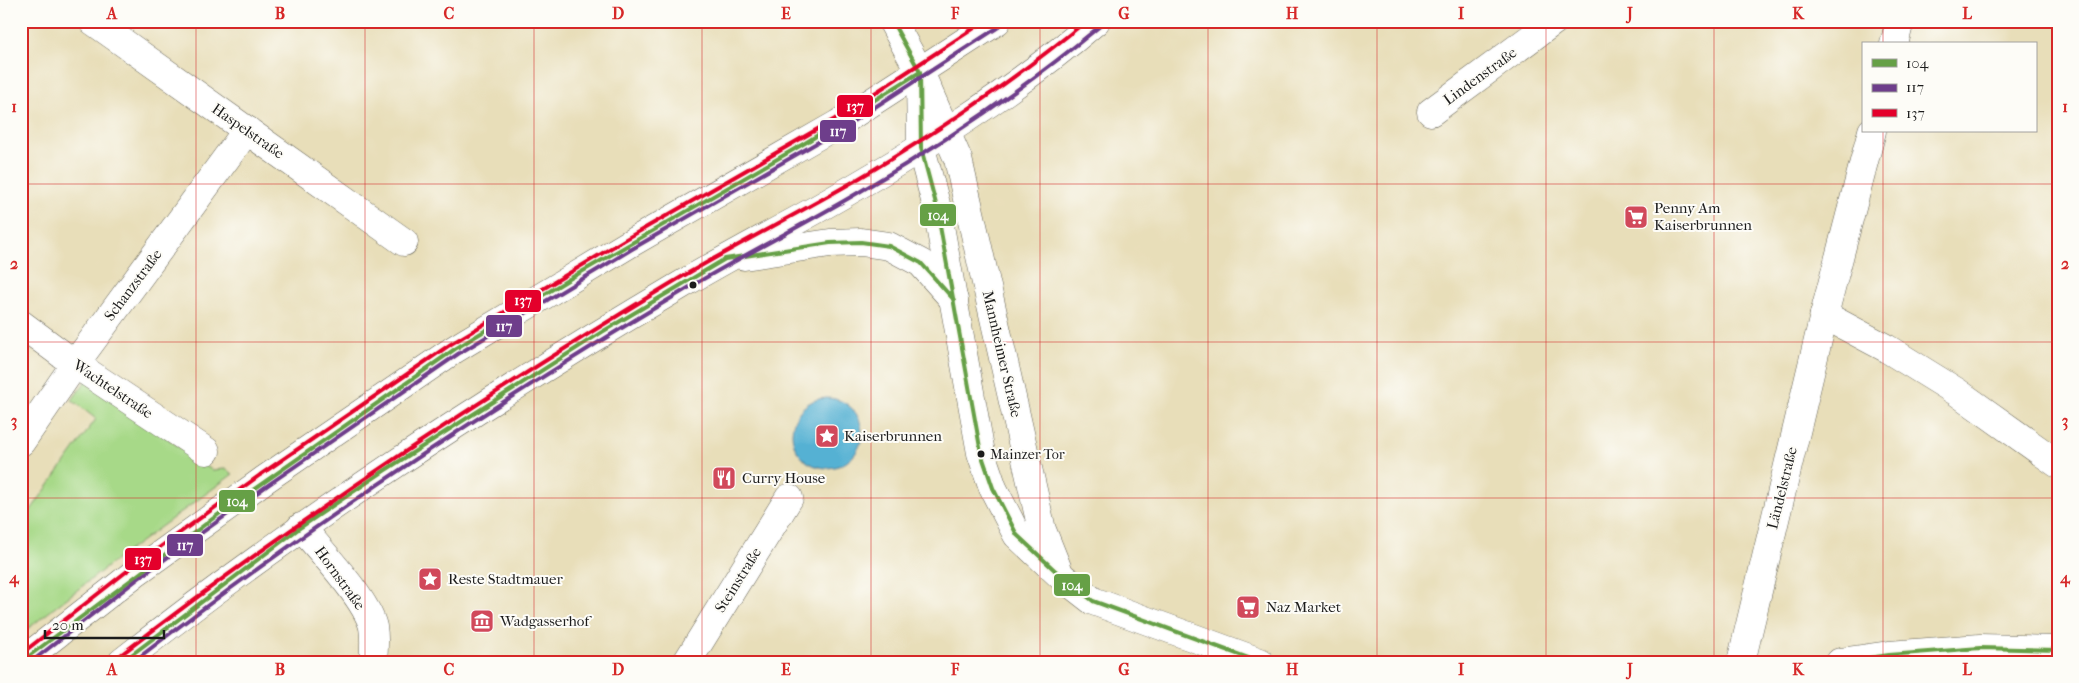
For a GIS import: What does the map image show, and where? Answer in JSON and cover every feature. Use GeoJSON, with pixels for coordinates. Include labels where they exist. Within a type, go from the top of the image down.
{"type":"FeatureCollection","features":[{"type":"Feature","properties":{"kind":"street","name":"Haspelstraße"},"geometry":{"type":"LineString","coordinates":[[93,21],[404,242]]}},
{"type":"Feature","properties":{"kind":"street","name":"Mannheimer Straße"},"geometry":{"type":"LineString","coordinates":[[892,21],[920,72],[958,159],[1042,530],[1060,576]]}},
{"type":"Feature","properties":{"kind":"street"},"geometry":{"type":"LineString","coordinates":[[21,662],[135,573],[264,480],[454,349],[629,244],[838,124],[997,21]]}},
{"type":"Feature","properties":{"kind":"street"},"geometry":{"type":"LineString","coordinates":[[122,662],[301,527],[384,471],[594,337],[725,259],[818,209],[921,148],[1032,73],[1096,21]]}},
{"type":"Feature","properties":{"kind":"street","name":"Lindenstraße"},"geometry":{"type":"LineString","coordinates":[[1431,112],[1554,21]]}},
{"type":"Feature","properties":{"kind":"street"},"geometry":{"type":"LineString","coordinates":[[1895,42],[1900,21]]}},
{"type":"Feature","properties":{"kind":"street"},"geometry":{"type":"LineString","coordinates":[[920,72],[921,148],[936,204],[981,452],[993,488],[1017,535],[1060,576],[1093,601],[1260,662]]}},
{"type":"Feature","properties":{"kind":"street","name":"Schanzstraße"},"geometry":{"type":"LineString","coordinates":[[21,442],[75,364],[247,130]]}},
{"type":"Feature","properties":{"kind":"street","name":"Ländelstraße"},"geometry":{"type":"LineString","coordinates":[[1741,662],[1824,315],[1872,132]]}},
{"type":"Feature","properties":{"kind":"street"},"geometry":{"type":"LineString","coordinates":[[725,259],[830,243],[861,242],[889,246],[921,263],[954,300]]}},
{"type":"Feature","properties":{"kind":"street"},"geometry":{"type":"LineString","coordinates":[[1824,315],[1886,348],[1957,392],[2058,464]]}},
{"type":"Feature","properties":{"kind":"street","name":"Wachtelstraße"},"geometry":{"type":"LineString","coordinates":[[21,324],[75,364],[206,451]]}},
{"type":"Feature","properties":{"kind":"street","name":"Steinstraße"},"geometry":{"type":"LineString","coordinates":[[687,662],[789,498]]}},
{"type":"Feature","properties":{"kind":"street","name":"Hornstraße"},"geometry":{"type":"LineString","coordinates":[[301,527],[359,599],[372,626],[373,662]]}},
{"type":"Feature","properties":{"kind":"street"},"geometry":{"type":"LineString","coordinates":[[1840,662],[1889,655],[1980,648],[2058,650]]}},
{"type":"Feature","properties":{"kind":"green space"},"geometry":{"type":"Polygon","coordinates":[[[88,378],[199,462],[212,470],[225,469],[233,474],[113,562],[21,634],[21,524],[96,419],[72,400],[88,378]]]}},
{"type":"Feature","properties":{"kind":"water","name":"Kaiserbrunnen"},"geometry":{"type":"Polygon","coordinates":[[[820,398],[834,398],[847,404],[856,413],[862,426],[860,446],[852,458],[834,468],[820,468],[807,462],[798,453],[792,440],[792,426],[798,413],[807,404],[820,398]]]}},
{"type":"Feature","properties":{"kind":"transit line","name":"104"},"geometry":{"type":"LineString","coordinates":[[892,21],[920,72],[921,148],[936,204],[981,453],[993,488],[1017,535],[1061,576],[1093,601],[1259,662]]}},
{"type":"Feature","properties":{"kind":"transit line","name":"137"},"geometry":{"type":"LineString","coordinates":[[21,654],[131,568],[260,475],[451,344],[626,239],[835,119],[985,21]]}},
{"type":"Feature","properties":{"kind":"transit line","name":"137"},"geometry":{"type":"LineString","coordinates":[[118,657],[251,558],[457,417],[668,285],[851,183],[912,146],[972,107],[1086,21]]}},
{"type":"Feature","properties":{"kind":"transit line","name":"117"},"geometry":{"type":"LineString","coordinates":[[31,662],[139,578],[268,485],[458,354],[632,249],[841,129],[1000,26]]}},
{"type":"Feature","properties":{"kind":"transit line","name":"117"},"geometry":{"type":"LineString","coordinates":[[133,662],[266,563],[402,468],[541,378],[683,291],[839,204],[923,153],[1014,93],[1100,26]]}},
{"type":"Feature","properties":{"kind":"transit line","name":"104"},"geometry":{"type":"LineString","coordinates":[[21,662],[227,508],[455,349],[571,278],[805,143],[920,72]]}},
{"type":"Feature","properties":{"kind":"transit line","name":"104"},"geometry":{"type":"LineString","coordinates":[[122,662],[301,527],[384,471],[602,332],[725,259],[830,243],[861,242],[889,246],[921,263],[954,300]]}},
{"type":"Feature","properties":{"kind":"transit line","name":"104"},"geometry":{"type":"LineString","coordinates":[[1842,662],[1889,655],[1980,648],[2058,650]]}},
{"type":"Feature","properties":{"kind":"place","name":"Penny Am Kaiserbrunnen"},"geometry":{"type":"Point","coordinates":[1636,217]}},
{"type":"Feature","properties":{"kind":"place","name":"Kaiserbrunnen"},"geometry":{"type":"Point","coordinates":[827,436]}},
{"type":"Feature","properties":{"kind":"place","name":"Mainzer Tor"},"geometry":{"type":"Point","coordinates":[981,454]}},
{"type":"Feature","properties":{"kind":"place","name":"Curry House"},"geometry":{"type":"Point","coordinates":[724,478]}},
{"type":"Feature","properties":{"kind":"place","name":"Reste Stadtmauer"},"geometry":{"type":"Point","coordinates":[430,579]}},
{"type":"Feature","properties":{"kind":"place","name":"Naz Market"},"geometry":{"type":"Point","coordinates":[1248,607]}},
{"type":"Feature","properties":{"kind":"place","name":"Wadgasserhof"},"geometry":{"type":"Point","coordinates":[482,621]}}]}
